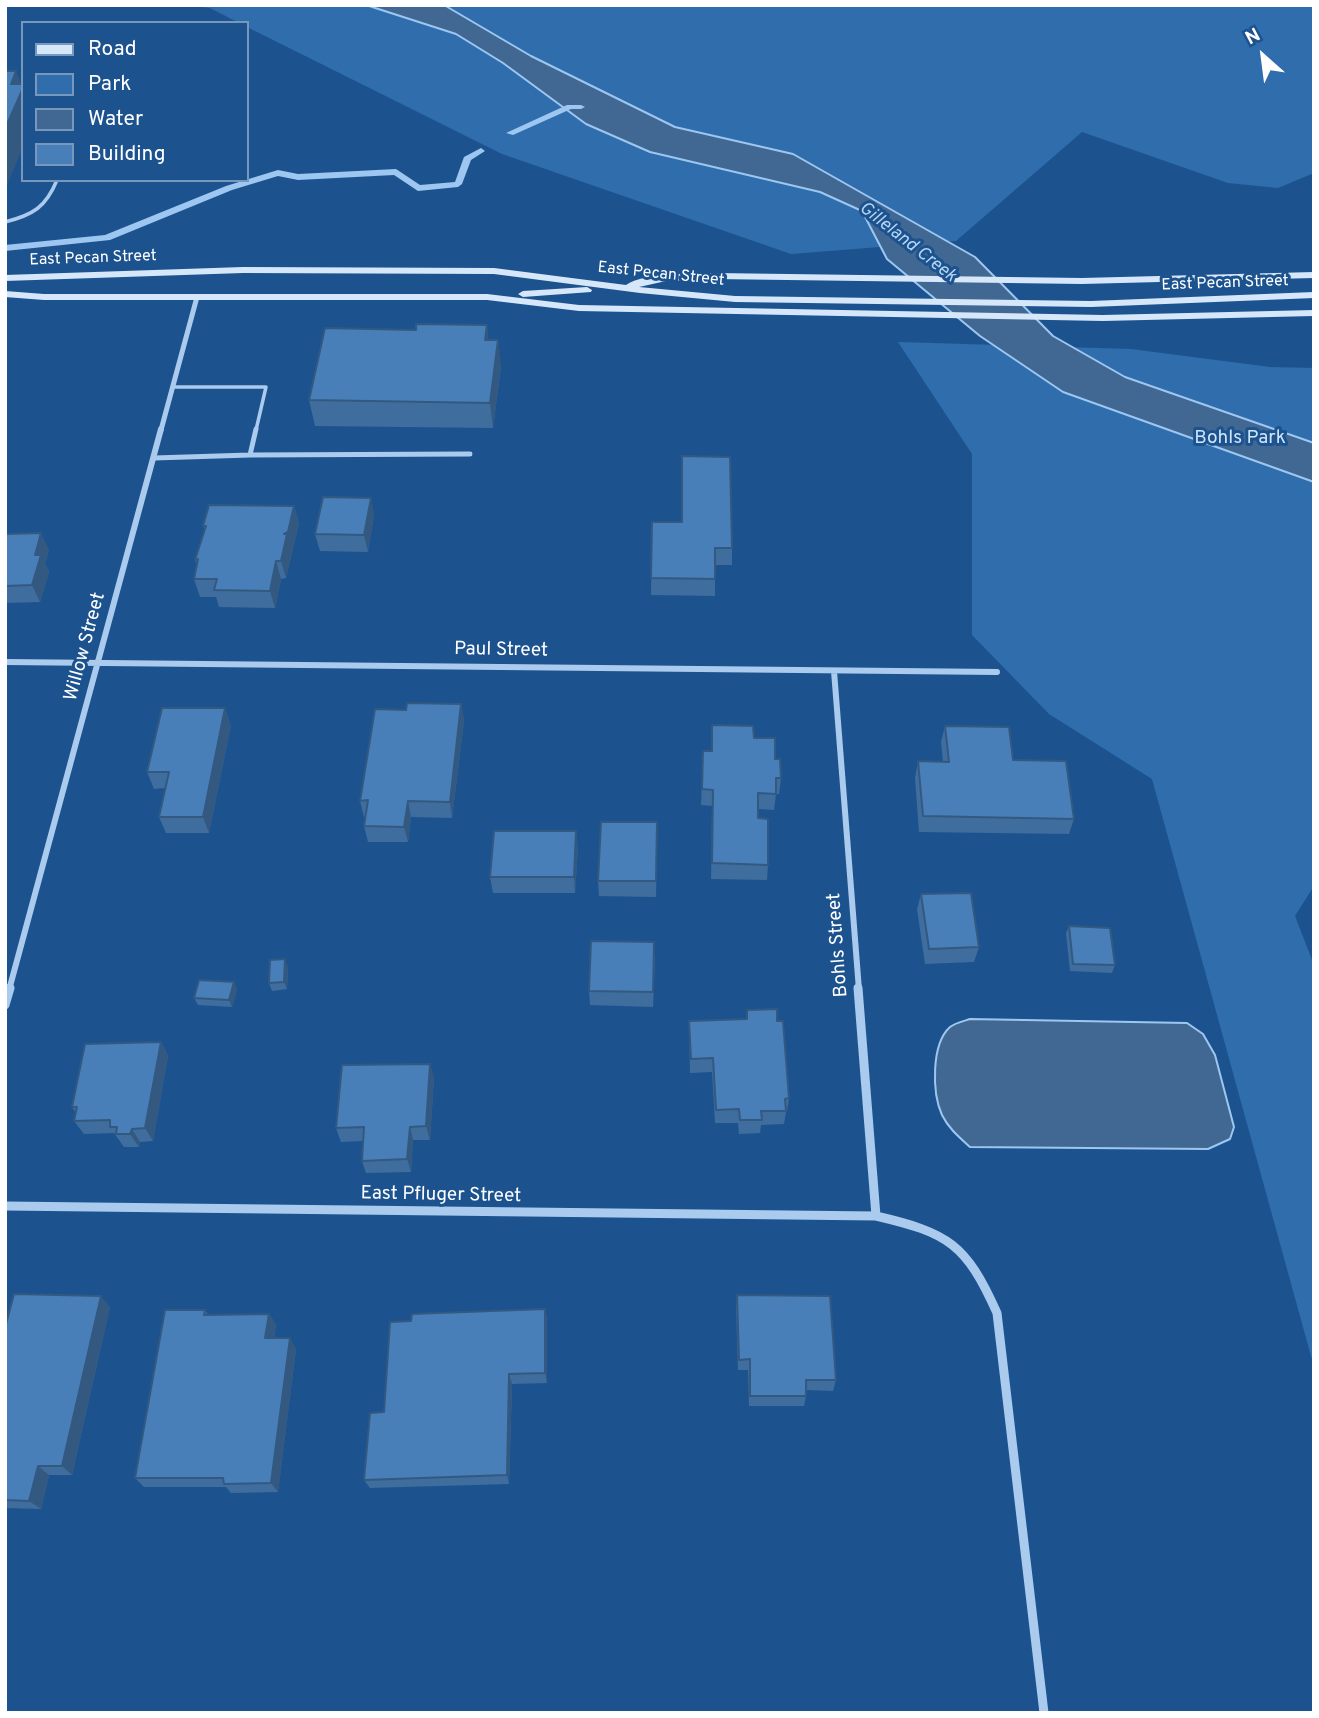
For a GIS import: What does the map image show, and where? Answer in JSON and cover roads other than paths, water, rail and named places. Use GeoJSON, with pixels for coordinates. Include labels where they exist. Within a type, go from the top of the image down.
{"type":"FeatureCollection","features":[{"type":"Feature","properties":{"kind":"main road","name":"East Pecan Street"},"geometry":{"type":"LineString","coordinates":[[5,278],[243,270],[494,271],[617,288],[735,299],[1091,304],[1314,295]]}},
{"type":"Feature","properties":{"kind":"main road"},"geometry":{"type":"LineString","coordinates":[[487,297],[617,288],[666,278],[1082,281],[1314,275]]}},
{"type":"Feature","properties":{"kind":"main road","name":"East Pecan Street"},"geometry":{"type":"LineString","coordinates":[[5,294],[44,297],[487,297],[579,308],[1103,318],[1314,313]]}},
{"type":"Feature","properties":{"kind":"street","name":"Willow Street"},"geometry":{"type":"LineString","coordinates":[[5,1005],[197,297]]}},
{"type":"Feature","properties":{"kind":"street","name":"Paul Street"},"geometry":{"type":"LineString","coordinates":[[5,662],[997,672]]}},
{"type":"Feature","properties":{"kind":"street","name":"Bohls Street"},"geometry":{"type":"LineString","coordinates":[[834,671],[876,1216]]}},
{"type":"Feature","properties":{"kind":"street","name":"East Pfluger Street"},"geometry":{"type":"LineString","coordinates":[[5,1206],[876,1216],[922,1226],[958,1246],[981,1274],[997,1313],[1044,1713]]}},
{"type":"Feature","properties":{"kind":"lane"},"geometry":{"type":"LineString","coordinates":[[5,222],[34,214],[48,203],[56,182]]}},
{"type":"Feature","properties":{"kind":"lane"},"geometry":{"type":"LineString","coordinates":[[173,387],[267,387],[250,455]]}},
{"type":"Feature","properties":{"kind":"lane"},"geometry":{"type":"LineString","coordinates":[[154,457],[470,454]]}},
{"type":"Feature","properties":{"kind":"water","name":"Gilleland Creek"},"geometry":{"type":"Polygon","coordinates":[[[366,5],[444,5],[531,56],[675,127],[793,154],[975,257],[1053,336],[1125,377],[1314,443],[1314,482],[1063,392],[980,336],[887,259],[862,211],[820,192],[650,152],[586,124],[503,63],[456,34],[366,5]]]}},
{"type":"Feature","properties":{"kind":"water"},"geometry":{"type":"Polygon","coordinates":[[[970,1019],[1187,1023],[1203,1034],[1215,1055],[1234,1127],[1230,1139],[1208,1149],[970,1147],[951,1129],[942,1115],[936,1094],[935,1069],[939,1045],[944,1035],[950,1027],[970,1019]]]}},
{"type":"Feature","properties":{"kind":"waterway"},"geometry":{"type":"LineString","coordinates":[[510,133],[570,107],[581,107]]}},
{"type":"Feature","properties":{"kind":"waterway"},"geometry":{"type":"LineString","coordinates":[[5,248],[107,238],[229,188],[278,173],[298,177],[396,172],[418,188],[458,184],[467,159],[481,151]]}},
{"type":"Feature","properties":{"kind":"park label","name":"Bohls Park"},"geometry":{"type":"Point","coordinates":[1240,439]}}]}
